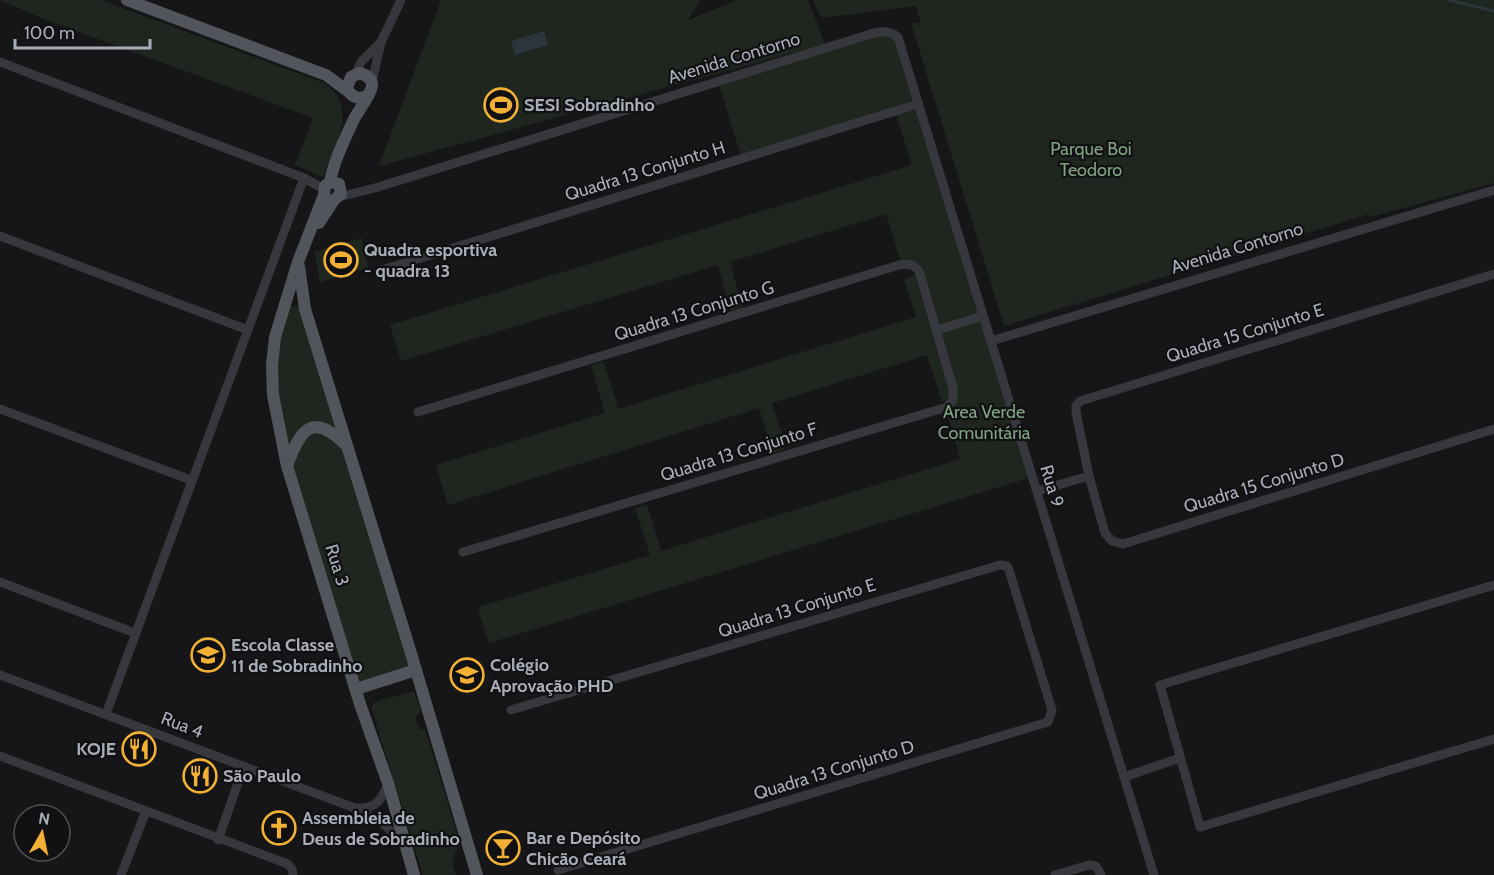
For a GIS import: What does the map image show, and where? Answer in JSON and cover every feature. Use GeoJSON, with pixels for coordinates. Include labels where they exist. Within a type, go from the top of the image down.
{"type":"FeatureCollection","features":[{"type":"Feature","properties":{"kind":"main road"},"geometry":{"type":"LineString","coordinates":[[127,0],[326,75],[350,94],[359,98],[367,96]]}},
{"type":"Feature","properties":{"kind":"main road"},"geometry":{"type":"LineString","coordinates":[[355,74],[347,84],[355,118]]}},
{"type":"Feature","properties":{"kind":"main road"},"geometry":{"type":"LineString","coordinates":[[326,75],[364,74],[372,79],[372,90],[355,118],[346,140],[333,191]]}},
{"type":"Feature","properties":{"kind":"main road","name":"Rua 3"},"geometry":{"type":"LineString","coordinates":[[333,191],[298,262],[283,309],[275,337],[272,366],[273,395],[287,466],[356,689],[388,783],[414,875]]}},
{"type":"Feature","properties":{"kind":"main road"},"geometry":{"type":"LineString","coordinates":[[298,262],[305,309],[477,875]]}},
{"type":"Feature","properties":{"kind":"main road"},"geometry":{"type":"LineString","coordinates":[[283,309],[291,306],[305,309]]}},
{"type":"Feature","properties":{"kind":"main road"},"geometry":{"type":"LineString","coordinates":[[287,466],[298,440],[304,432],[311,428],[322,427],[330,430],[348,447]]}},
{"type":"Feature","properties":{"kind":"main road"},"geometry":{"type":"LineString","coordinates":[[356,689],[416,670]]}},
{"type":"Feature","properties":{"kind":"street"},"geometry":{"type":"LineString","coordinates":[[372,79],[381,42],[401,0]]}},
{"type":"Feature","properties":{"kind":"street","name":"Avenida Contorno"},"geometry":{"type":"LineString","coordinates":[[333,191],[375,188],[874,33],[893,33],[898,38]]}},
{"type":"Feature","properties":{"kind":"street","name":"Rua 9"},"geometry":{"type":"LineString","coordinates":[[898,38],[1154,875]]}},
{"type":"Feature","properties":{"kind":"street"},"geometry":{"type":"LineString","coordinates":[[355,74],[361,62],[381,42]]}},
{"type":"Feature","properties":{"kind":"street"},"geometry":{"type":"LineString","coordinates":[[0,63],[333,191]]}},
{"type":"Feature","properties":{"kind":"street","name":"Quadra 13 Conjunto H"},"geometry":{"type":"LineString","coordinates":[[382,270],[918,104]]}},
{"type":"Feature","properties":{"kind":"street"},"geometry":{"type":"LineString","coordinates":[[105,714],[304,178]]}},
{"type":"Feature","properties":{"kind":"street","name":"Avenida Contorno"},"geometry":{"type":"LineString","coordinates":[[991,341],[1494,190]]}},
{"type":"Feature","properties":{"kind":"street"},"geometry":{"type":"LineString","coordinates":[[0,236],[248,330]]}},
{"type":"Feature","properties":{"kind":"street","name":"Quadra 13 Conjunto G"},"geometry":{"type":"LineString","coordinates":[[418,412],[904,264],[917,268],[937,330]]}},
{"type":"Feature","properties":{"kind":"street","name":"Quadra 15 Conjunto E"},"geometry":{"type":"LineString","coordinates":[[1089,476],[1076,412],[1076,406],[1080,401],[1494,274]]}},
{"type":"Feature","properties":{"kind":"street"},"geometry":{"type":"LineString","coordinates":[[937,330],[983,316]]}},
{"type":"Feature","properties":{"kind":"street","name":"Quadra 13 Conjunto F"},"geometry":{"type":"LineString","coordinates":[[463,552],[947,407],[953,400],[952,388],[937,330]]}},
{"type":"Feature","properties":{"kind":"street"},"geometry":{"type":"LineString","coordinates":[[0,409],[191,480]]}},
{"type":"Feature","properties":{"kind":"street","name":"Quadra 15 Conjunto D"},"geometry":{"type":"LineString","coordinates":[[1089,476],[1105,533],[1112,541],[1123,544],[1494,429]]}},
{"type":"Feature","properties":{"kind":"street"},"geometry":{"type":"LineString","coordinates":[[1036,491],[1089,476]]}},
{"type":"Feature","properties":{"kind":"street","name":"Quadra 13 Conjunto E"},"geometry":{"type":"LineString","coordinates":[[510,710],[1000,565],[1005,565],[1009,570],[1034,651]]}},
{"type":"Feature","properties":{"kind":"street"},"geometry":{"type":"LineString","coordinates":[[0,582],[135,633]]}},
{"type":"Feature","properties":{"kind":"street"},"geometry":{"type":"LineString","coordinates":[[1494,585],[1160,685],[1200,827],[1494,739]]}},
{"type":"Feature","properties":{"kind":"street","name":"Quadra 13 Conjunto D"},"geometry":{"type":"LineString","coordinates":[[558,870],[1048,722],[1052,710],[1034,651]]}},
{"type":"Feature","properties":{"kind":"street","name":"Rua 4"},"geometry":{"type":"LineString","coordinates":[[0,675],[352,807],[381,822],[405,844]]}},
{"type":"Feature","properties":{"kind":"street"},"geometry":{"type":"LineString","coordinates":[[0,756],[218,840],[288,864],[293,875]]}},
{"type":"Feature","properties":{"kind":"street"},"geometry":{"type":"LineString","coordinates":[[1124,777],[1180,758]]}},
{"type":"Feature","properties":{"kind":"street"},"geometry":{"type":"LineString","coordinates":[[218,840],[244,766]]}},
{"type":"Feature","properties":{"kind":"street"},"geometry":{"type":"LineString","coordinates":[[352,807],[374,806],[381,800],[388,783]]}},
{"type":"Feature","properties":{"kind":"street"},"geometry":{"type":"LineString","coordinates":[[121,875],[146,811]]}},
{"type":"Feature","properties":{"kind":"street"},"geometry":{"type":"LineString","coordinates":[[1055,875],[1093,865],[1098,868],[1101,875]]}},
{"type":"Feature","properties":{"kind":"green space"},"geometry":{"type":"Polygon","coordinates":[[[0,0],[101,0],[324,83],[335,92],[341,103],[342,115],[338,140],[323,177],[295,165],[313,118],[46,20],[0,0]]]}},
{"type":"Feature","properties":{"kind":"green space","name":"SESI Sobradinho"},"geometry":{"type":"Polygon","coordinates":[[[441,0],[701,0],[688,20],[737,0],[808,0],[825,44],[379,166],[441,0]]]}},
{"type":"Feature","properties":{"kind":"green space","name":"Parque Boi Teodoro"},"geometry":{"type":"Polygon","coordinates":[[[812,0],[1494,0],[1494,183],[1371,217],[1369,214],[1004,326],[911,23],[921,23],[916,6],[822,18],[812,0]]]}},
{"type":"Feature","properties":{"kind":"green space","name":"Area Verde Comunitária"},"geometry":{"type":"Polygon","coordinates":[[[874,33],[893,33],[1032,477],[489,643],[478,607],[650,555],[635,508],[647,505],[661,551],[960,459],[945,407],[952,400],[942,402],[927,355],[772,403],[786,449],[773,454],[759,408],[448,505],[436,465],[605,413],[591,365],[604,362],[618,409],[916,317],[904,279],[919,274],[902,265],[886,214],[730,262],[744,313],[732,316],[718,265],[401,361],[390,325],[912,165],[895,112],[742,159],[718,82],[874,33]]]}},
{"type":"Feature","properties":{"kind":"green space","name":"Quadra esportiva - quadra 13"},"geometry":{"type":"Polygon","coordinates":[[[362,238],[368,268],[320,282],[314,252],[362,238]]]}},
{"type":"Feature","properties":{"kind":"green space"},"geometry":{"type":"Polygon","coordinates":[[[288,306],[305,309],[416,670],[356,689],[287,466],[272,366],[288,306]]]}},
{"type":"Feature","properties":{"kind":"green space"},"geometry":{"type":"Polygon","coordinates":[[[414,691],[421,712],[415,717],[419,730],[425,729],[459,840],[452,863],[456,875],[423,875],[371,707],[375,702],[414,691]]]}},
{"type":"Feature","properties":{"kind":"shaded area"},"geometry":{"type":"Polygon","coordinates":[[[544,31],[548,45],[515,55],[511,41],[544,31]]]}},
{"type":"Feature","properties":{"kind":"waterway"},"geometry":{"type":"LineString","coordinates":[[1449,0],[1494,11]]}},
{"type":"Feature","properties":{"kind":"place","name":"SESI Sobradinho"},"geometry":{"type":"Point","coordinates":[501,105]}},
{"type":"Feature","properties":{"kind":"place","name":"Quadra esportiva - quadra 13"},"geometry":{"type":"Point","coordinates":[341,260]}},
{"type":"Feature","properties":{"kind":"place","name":"Escola Classe 11 de Sobradinho"},"geometry":{"type":"Point","coordinates":[208,655]}},
{"type":"Feature","properties":{"kind":"place","name":"Colégio Aprovação PHD"},"geometry":{"type":"Point","coordinates":[467,675]}},
{"type":"Feature","properties":{"kind":"place","name":"KOJE"},"geometry":{"type":"Point","coordinates":[139,749]}},
{"type":"Feature","properties":{"kind":"place","name":"São Paulo"},"geometry":{"type":"Point","coordinates":[200,776]}},
{"type":"Feature","properties":{"kind":"place","name":"Assembleia de Deus de Sobradinho"},"geometry":{"type":"Point","coordinates":[279,828]}},
{"type":"Feature","properties":{"kind":"place","name":"Bar e Depósito Chicão Ceará"},"geometry":{"type":"Point","coordinates":[503,848]}}]}
